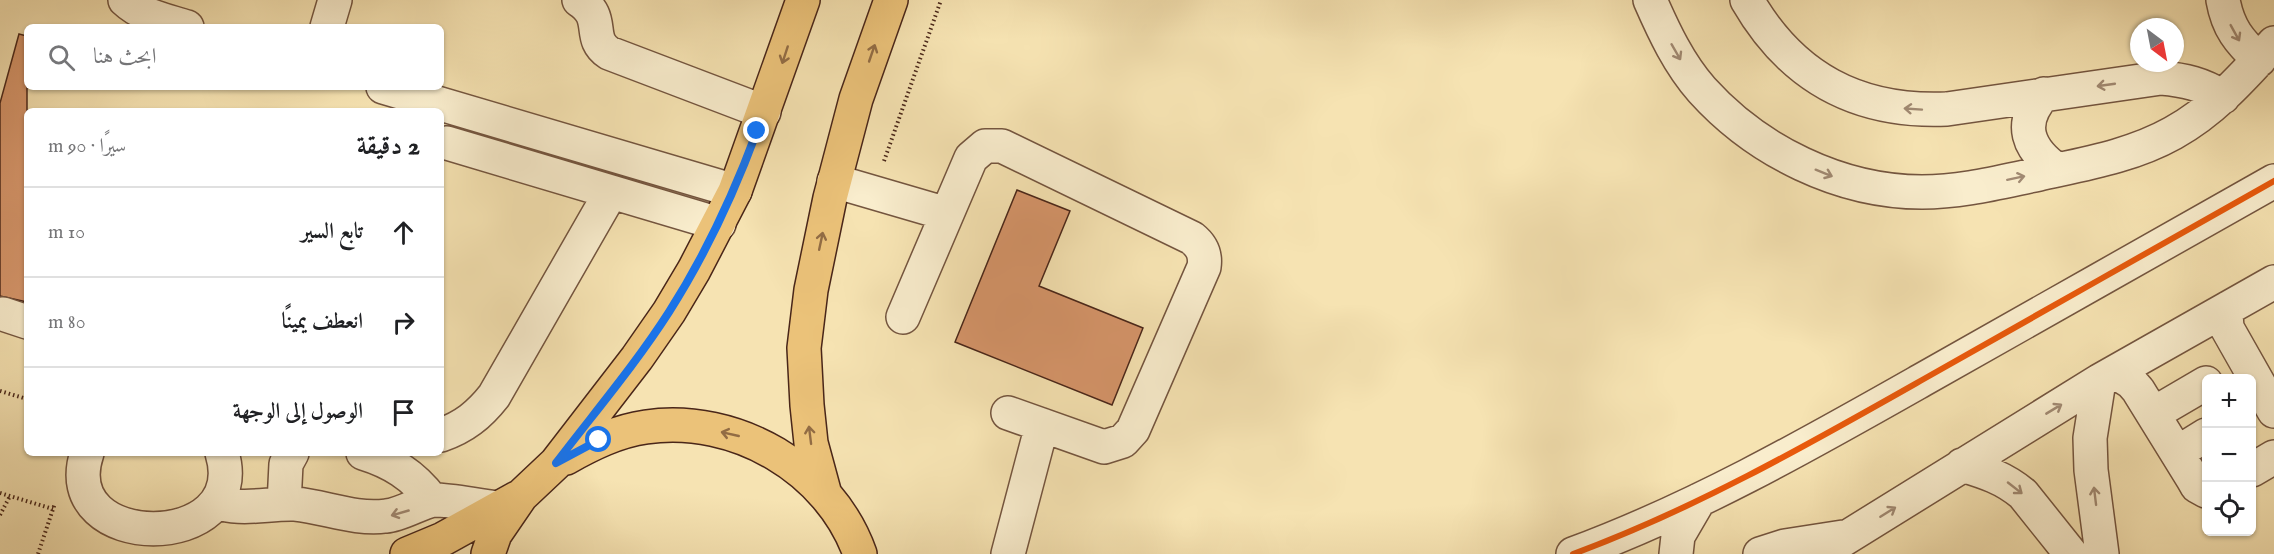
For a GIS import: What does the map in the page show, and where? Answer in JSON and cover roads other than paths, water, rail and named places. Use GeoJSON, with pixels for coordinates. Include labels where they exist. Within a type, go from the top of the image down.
{"type":"FeatureCollection","features":[{"type":"Feature","properties":{"kind":"main road"},"geometry":{"type":"LineString","coordinates":[[556,463],[637,358],[669,312],[719,224],[735,191],[803,0]]}},
{"type":"Feature","properties":{"kind":"main road"},"geometry":{"type":"LineString","coordinates":[[885,554],[856,543],[824,491],[811,442],[804,348],[812,290],[834,181],[856,99],[891,0]]}},
{"type":"Feature","properties":{"kind":"main road"},"geometry":{"type":"LineString","coordinates":[[407,554],[443,538],[509,502],[556,463],[599,440],[646,427],[696,426],[743,437],[787,459],[824,491]]}},
{"type":"Feature","properties":{"kind":"main road"},"geometry":{"type":"LineString","coordinates":[[488,554],[509,502]]}},
{"type":"Feature","properties":{"kind":"street"},"geometry":{"type":"LineString","coordinates":[[125,0],[147,15],[177,24]]}},
{"type":"Feature","properties":{"kind":"street"},"geometry":{"type":"LineString","coordinates":[[328,24],[335,0]]}},
{"type":"Feature","properties":{"kind":"street"},"geometry":{"type":"LineString","coordinates":[[579,0],[595,17],[598,42],[609,53],[764,112]]}},
{"type":"Feature","properties":{"kind":"street"},"geometry":{"type":"LineString","coordinates":[[1650,0],[1680,60],[1701,89],[1753,136],[1815,169],[1864,186],[1923,192],[1955,190],[2116,157],[2162,138],[2196,119],[2223,97],[2267,52],[2238,41],[2225,11],[2223,0]]}},
{"type":"Feature","properties":{"kind":"street"},"geometry":{"type":"LineString","coordinates":[[1747,0],[1772,37],[1790,56],[1815,76],[1842,92],[1897,108],[1939,109],[2161,78],[2186,80],[2205,86],[2223,97]]}},
{"type":"Feature","properties":{"kind":"street"},"geometry":{"type":"LineString","coordinates":[[393,90],[735,191]]}},
{"type":"Feature","properties":{"kind":"street"},"geometry":{"type":"LineString","coordinates":[[2044,94],[2036,103],[2031,114],[2028,125],[2030,137],[2035,150],[2057,170]]}},
{"type":"Feature","properties":{"kind":"street"},"geometry":{"type":"LineString","coordinates":[[447,143],[719,224]]}},
{"type":"Feature","properties":{"kind":"street"},"geometry":{"type":"LineString","coordinates":[[903,317],[971,158],[985,146],[1002,146],[1192,238],[1200,244],[1204,253],[1204,267],[1129,436],[1123,441],[1104,447],[1008,412]]}},
{"type":"Feature","properties":{"kind":"street"},"geometry":{"type":"LineString","coordinates":[[834,181],[947,214]]}},
{"type":"Feature","properties":{"kind":"street"},"geometry":{"type":"LineString","coordinates":[[1573,554],[1620,536],[1699,500],[1811,443],[2274,181]]}},
{"type":"Feature","properties":{"kind":"street"},"geometry":{"type":"LineString","coordinates":[[444,434],[463,426],[481,413],[495,396],[611,192]]}},
{"type":"Feature","properties":{"kind":"street"},"geometry":{"type":"LineString","coordinates":[[1820,554],[2107,377],[2274,282]]}},
{"type":"Feature","properties":{"kind":"street"},"geometry":{"type":"LineString","coordinates":[[2228,308],[2226,314],[2228,328],[2246,360],[2264,406]]}},
{"type":"Feature","properties":{"kind":"street"},"geometry":{"type":"LineString","coordinates":[[2220,374],[2246,360]]}},
{"type":"Feature","properties":{"kind":"street"},"geometry":{"type":"LineString","coordinates":[[2107,377],[2131,382],[2197,486],[2202,489]]}},
{"type":"Feature","properties":{"kind":"street"},"geometry":{"type":"LineString","coordinates":[[2102,554],[2091,470],[2090,438],[2107,377]]}},
{"type":"Feature","properties":{"kind":"street"},"geometry":{"type":"LineString","coordinates":[[2153,414],[2202,384]]}},
{"type":"Feature","properties":{"kind":"street"},"geometry":{"type":"LineString","coordinates":[[1008,554],[1042,425]]}},
{"type":"Feature","properties":{"kind":"street"},"geometry":{"type":"LineString","coordinates":[[2177,453],[2202,437]]}},
{"type":"Feature","properties":{"kind":"street"},"geometry":{"type":"LineString","coordinates":[[86,456],[82,485],[86,502],[93,517],[129,551],[168,549],[186,543],[207,527],[222,504],[226,488],[226,470],[223,456]]}},
{"type":"Feature","properties":{"kind":"street"},"geometry":{"type":"LineString","coordinates":[[284,504],[286,464],[290,456]]}},
{"type":"Feature","properties":{"kind":"street"},"geometry":{"type":"LineString","coordinates":[[374,456],[384,459],[413,478],[432,500]]}},
{"type":"Feature","properties":{"kind":"street"},"geometry":{"type":"LineString","coordinates":[[2256,468],[2274,457]]}},
{"type":"Feature","properties":{"kind":"street"},"geometry":{"type":"LineString","coordinates":[[1962,465],[1999,477],[2023,494],[2071,554]]}},
{"type":"Feature","properties":{"kind":"street"},"geometry":{"type":"LineString","coordinates":[[222,504],[246,508],[297,504],[355,517],[370,517],[405,512],[432,500],[509,502]]}},
{"type":"Feature","properties":{"kind":"street"},"geometry":{"type":"LineString","coordinates":[[1676,554],[1678,536],[1699,500]]}},
{"type":"Feature","properties":{"kind":"street"},"geometry":{"type":"LineString","coordinates":[[1760,554],[1807,542],[1848,536]]}}]}
